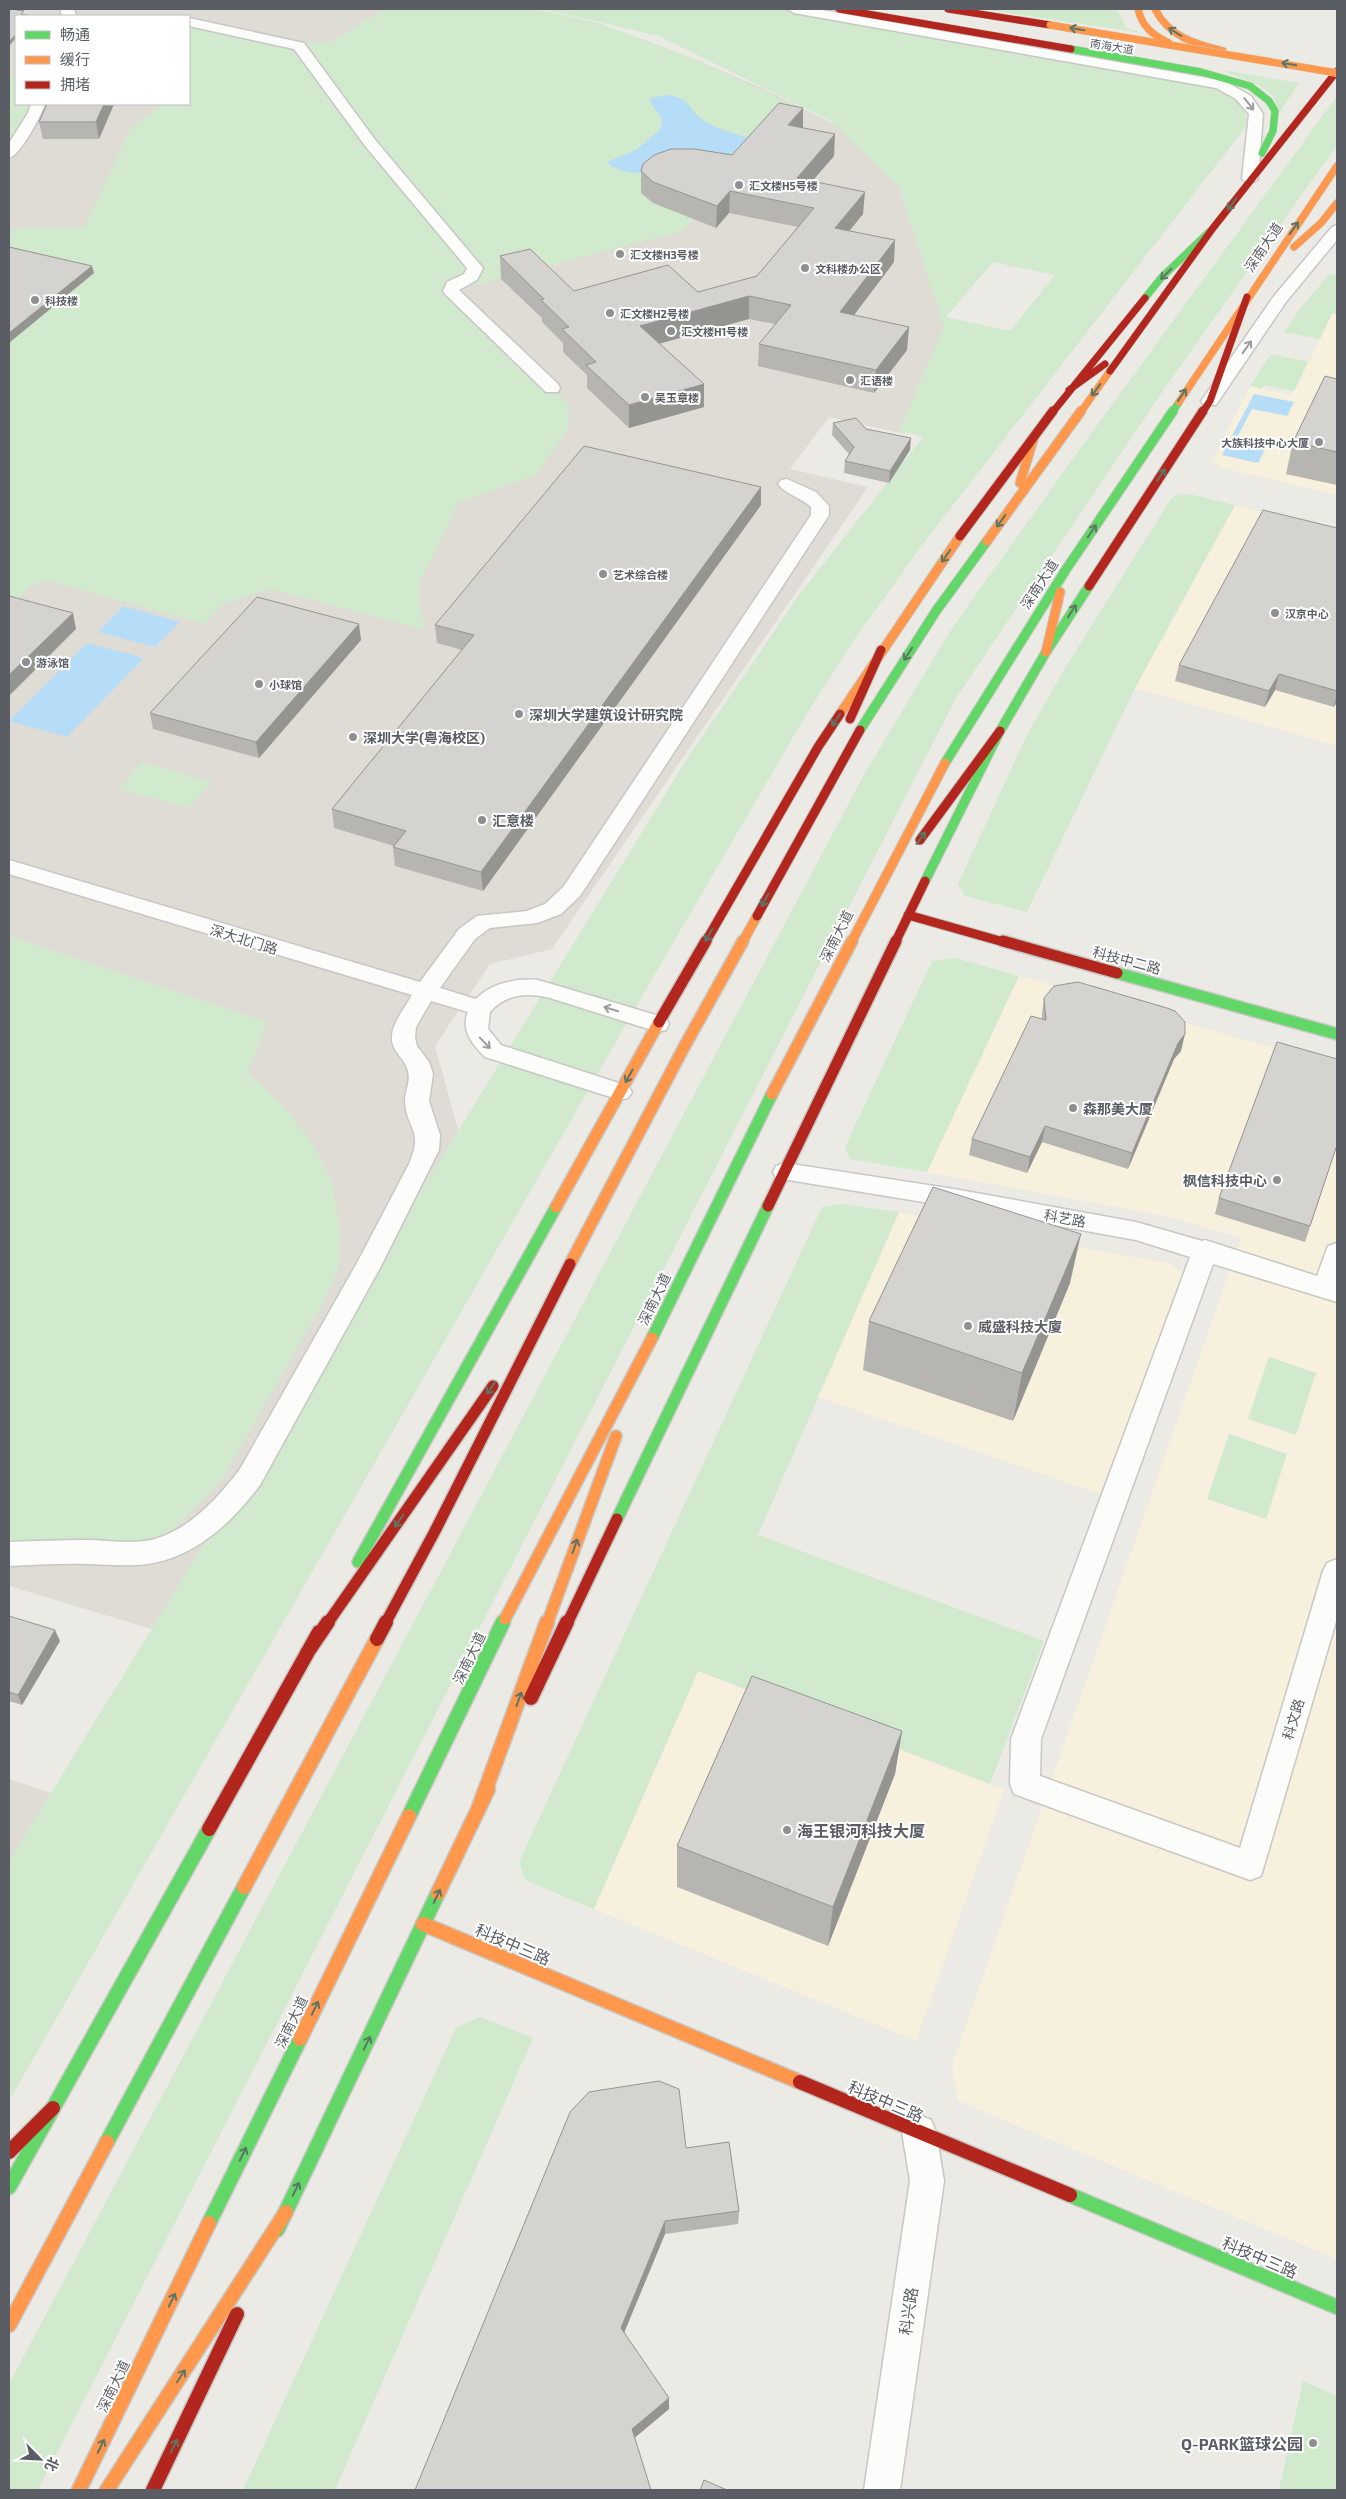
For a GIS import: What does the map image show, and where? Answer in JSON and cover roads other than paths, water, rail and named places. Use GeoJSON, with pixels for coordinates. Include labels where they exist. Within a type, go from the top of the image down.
{"type":"FeatureCollection","features":[{"type":"Feature","properties":{"kind":"main road"},"geometry":{"type":"LineString","coordinates":[[839,9],[1036,38],[1225,78],[1250,87],[1267,99],[1272,106],[1276,123],[1250,180]]}},
{"type":"Feature","properties":{"kind":"main road","name":"南海大道"},"geometry":{"type":"LineString","coordinates":[[886,9],[1036,38],[1224,65],[1337,84]]}},
{"type":"Feature","properties":{"kind":"main road","name":"南海大道"},"geometry":{"type":"LineString","coordinates":[[948,9],[1337,72]]}},
{"type":"Feature","properties":{"kind":"main road"},"geometry":{"type":"LineString","coordinates":[[1138,9],[1142,22],[1161,39],[1224,65]]}},
{"type":"Feature","properties":{"kind":"main road"},"geometry":{"type":"LineString","coordinates":[[1156,9],[1161,21],[1181,36],[1211,48],[1254,58]]}},
{"type":"Feature","properties":{"kind":"main road"},"geometry":{"type":"LineString","coordinates":[[9,2325],[436,1531],[549,1305],[683,1049],[778,875],[870,714],[936,611],[1125,350],[1250,180],[1337,72]]}},
{"type":"Feature","properties":{"kind":"main road","name":"深南大道"},"geometry":{"type":"LineString","coordinates":[[79,2490],[531,1566],[654,1335],[742,1152],[862,919],[958,739],[1065,571],[1247,297],[1337,166]]}},
{"type":"Feature","properties":{"kind":"main road"},"geometry":{"type":"LineString","coordinates":[[1260,278],[1321,223],[1337,203]]}},
{"type":"Feature","properties":{"kind":"main road"},"geometry":{"type":"LineString","coordinates":[[9,2187],[658,1024],[818,747],[881,650],[951,548],[1069,390],[1161,278],[1214,228]]}},
{"type":"Feature","properties":{"kind":"main road"},"geometry":{"type":"LineString","coordinates":[[152,2490],[908,916],[1000,731],[1046,652],[1210,402],[1247,297]]}},
{"type":"Feature","properties":{"kind":"main road"},"geometry":{"type":"LineString","coordinates":[[1069,390],[1125,350]]}},
{"type":"Feature","properties":{"kind":"main road"},"geometry":{"type":"LineString","coordinates":[[1013,506],[1034,437]]}},
{"type":"Feature","properties":{"kind":"main road"},"geometry":{"type":"LineString","coordinates":[[1046,652],[1065,571]]}},
{"type":"Feature","properties":{"kind":"main road"},"geometry":{"type":"LineString","coordinates":[[844,731],[881,650]]}},
{"type":"Feature","properties":{"kind":"main road"},"geometry":{"type":"LineString","coordinates":[[862,919],[1000,731]]}},
{"type":"Feature","properties":{"kind":"main road"},"geometry":{"type":"LineString","coordinates":[[778,875],[836,749]]}},
{"type":"Feature","properties":{"kind":"main road","name":"科技中二路"},"geometry":{"type":"LineString","coordinates":[[908,916],[1337,1034]]}},
{"type":"Feature","properties":{"kind":"main road"},"geometry":{"type":"LineString","coordinates":[[307,1653],[549,1305]]}},
{"type":"Feature","properties":{"kind":"main road"},"geometry":{"type":"LineString","coordinates":[[478,1810],[654,1335]]}},
{"type":"Feature","properties":{"kind":"main road","name":"科技中三路"},"geometry":{"type":"LineString","coordinates":[[423,1924],[1337,2307]]}},
{"type":"Feature","properties":{"kind":"main road"},"geometry":{"type":"LineString","coordinates":[[9,2152],[53,2108]]}},
{"type":"Feature","properties":{"kind":"main road"},"geometry":{"type":"LineString","coordinates":[[107,2490],[286,2212]]}},
{"type":"Feature","properties":{"kind":"street"},"geometry":{"type":"LineString","coordinates":[[794,9],[1220,84],[1252,104],[1256,114],[1250,180]]}},
{"type":"Feature","properties":{"kind":"street"},"geometry":{"type":"LineString","coordinates":[[190,22],[299,46],[371,144],[475,268],[471,276],[453,285],[451,291],[552,388]]}},
{"type":"Feature","properties":{"kind":"street"},"geometry":{"type":"LineString","coordinates":[[9,154],[35,113],[38,105]]}},
{"type":"Feature","properties":{"kind":"street"},"geometry":{"type":"LineString","coordinates":[[1210,402],[1280,299],[1337,230]]}},
{"type":"Feature","properties":{"kind":"street"},"geometry":{"type":"LineString","coordinates":[[9,1554],[98,1552],[128,1554],[155,1551],[185,1537],[213,1518],[237,1497],[352,1294],[427,1150],[428,1135],[417,1101],[421,1074],[417,1062],[406,1049],[402,1038],[405,1027],[425,992],[467,934],[485,921],[530,918],[553,909],[572,891],[820,515],[820,506],[810,496],[787,484]]}},
{"type":"Feature","properties":{"kind":"street","name":"深大北门路"},"geometry":{"type":"LineString","coordinates":[[9,867],[480,1008]]}},
{"type":"Feature","properties":{"kind":"street"},"geometry":{"type":"LineString","coordinates":[[620,1092],[493,1051],[483,1044],[477,1035],[475,1018],[480,1008],[498,994],[510,989],[535,988],[658,1024]]}},
{"type":"Feature","properties":{"kind":"street","name":"科艺路"},"geometry":{"type":"LineString","coordinates":[[785,1172],[954,1198],[1136,1231],[1205,1250],[1332,1290]]}},
{"type":"Feature","properties":{"kind":"street","name":"科文路"},"geometry":{"type":"LineString","coordinates":[[1205,1250],[1026,1739],[1025,1784],[1250,1866],[1337,1571]]}},
{"type":"Feature","properties":{"kind":"street"},"geometry":{"type":"LineString","coordinates":[[1332,1290],[1337,1253]]}},
{"type":"Feature","properties":{"kind":"street","name":"科兴路"},"geometry":{"type":"LineString","coordinates":[[882,2490],[927,2181],[919,2132]]}},
{"type":"Feature","properties":{"kind":"water"},"geometry":{"type":"Polygon","coordinates":[[[668,95],[682,99],[697,115],[713,126],[750,138],[729,162],[641,173],[622,170],[610,165],[607,162],[636,150],[660,130],[662,119],[650,102],[651,98],[668,95]]]}},
{"type":"Feature","properties":{"kind":"water"},"geometry":{"type":"Polygon","coordinates":[[[1254,394],[1294,402],[1287,416],[1252,409],[1234,443],[1265,449],[1258,463],[1222,455],[1254,394]]]}},
{"type":"Feature","properties":{"kind":"water"},"geometry":{"type":"Polygon","coordinates":[[[123,606],[180,622],[155,647],[98,632],[123,606]]]}},
{"type":"Feature","properties":{"kind":"water"},"geometry":{"type":"Polygon","coordinates":[[[87,643],[144,658],[67,737],[9,721],[87,643]]]}},
{"type":"Feature","properties":{"kind":"place","name":"汇文楼H5号楼"},"geometry":{"type":"Point","coordinates":[739,185]}},
{"type":"Feature","properties":{"kind":"place","name":"汇文楼H3号楼"},"geometry":{"type":"Point","coordinates":[620,254]}},
{"type":"Feature","properties":{"kind":"place","name":"文科楼办公区"},"geometry":{"type":"Point","coordinates":[805,268]}},
{"type":"Feature","properties":{"kind":"place","name":"科技楼"},"geometry":{"type":"Point","coordinates":[35,300]}},
{"type":"Feature","properties":{"kind":"place","name":"汇文楼H2号楼"},"geometry":{"type":"Point","coordinates":[610,313]}},
{"type":"Feature","properties":{"kind":"place","name":"汇文楼H1号楼"},"geometry":{"type":"Point","coordinates":[671,331]}},
{"type":"Feature","properties":{"kind":"place","name":"汇语楼"},"geometry":{"type":"Point","coordinates":[850,380]}},
{"type":"Feature","properties":{"kind":"place","name":"吴玉章楼"},"geometry":{"type":"Point","coordinates":[645,397]}},
{"type":"Feature","properties":{"kind":"place","name":"大族科技中心大厦"},"geometry":{"type":"Point","coordinates":[1319,442]}},
{"type":"Feature","properties":{"kind":"place","name":"艺术综合楼"},"geometry":{"type":"Point","coordinates":[603,574]}},
{"type":"Feature","properties":{"kind":"place","name":"汉京中心"},"geometry":{"type":"Point","coordinates":[1275,613]}},
{"type":"Feature","properties":{"kind":"place","name":"游泳馆"},"geometry":{"type":"Point","coordinates":[26,662]}},
{"type":"Feature","properties":{"kind":"place","name":"小球馆"},"geometry":{"type":"Point","coordinates":[259,684]}},
{"type":"Feature","properties":{"kind":"place","name":"深圳大学建筑设计研究院"},"geometry":{"type":"Point","coordinates":[519,714]}},
{"type":"Feature","properties":{"kind":"place","name":"深圳大学(粤海校区)"},"geometry":{"type":"Point","coordinates":[353,737]}},
{"type":"Feature","properties":{"kind":"place","name":"汇意楼"},"geometry":{"type":"Point","coordinates":[482,820]}},
{"type":"Feature","properties":{"kind":"place","name":"森那美大厦"},"geometry":{"type":"Point","coordinates":[1073,1108]}},
{"type":"Feature","properties":{"kind":"place","name":"枫信科技中心"},"geometry":{"type":"Point","coordinates":[1277,1180]}},
{"type":"Feature","properties":{"kind":"place","name":"威盛科技大廈"},"geometry":{"type":"Point","coordinates":[968,1326]}},
{"type":"Feature","properties":{"kind":"place","name":"海王银河科技大厦"},"geometry":{"type":"Point","coordinates":[787,1830]}},
{"type":"Feature","properties":{"kind":"place","name":"Q-PARK篮球公园"},"geometry":{"type":"Point","coordinates":[1313,2443]}}]}
